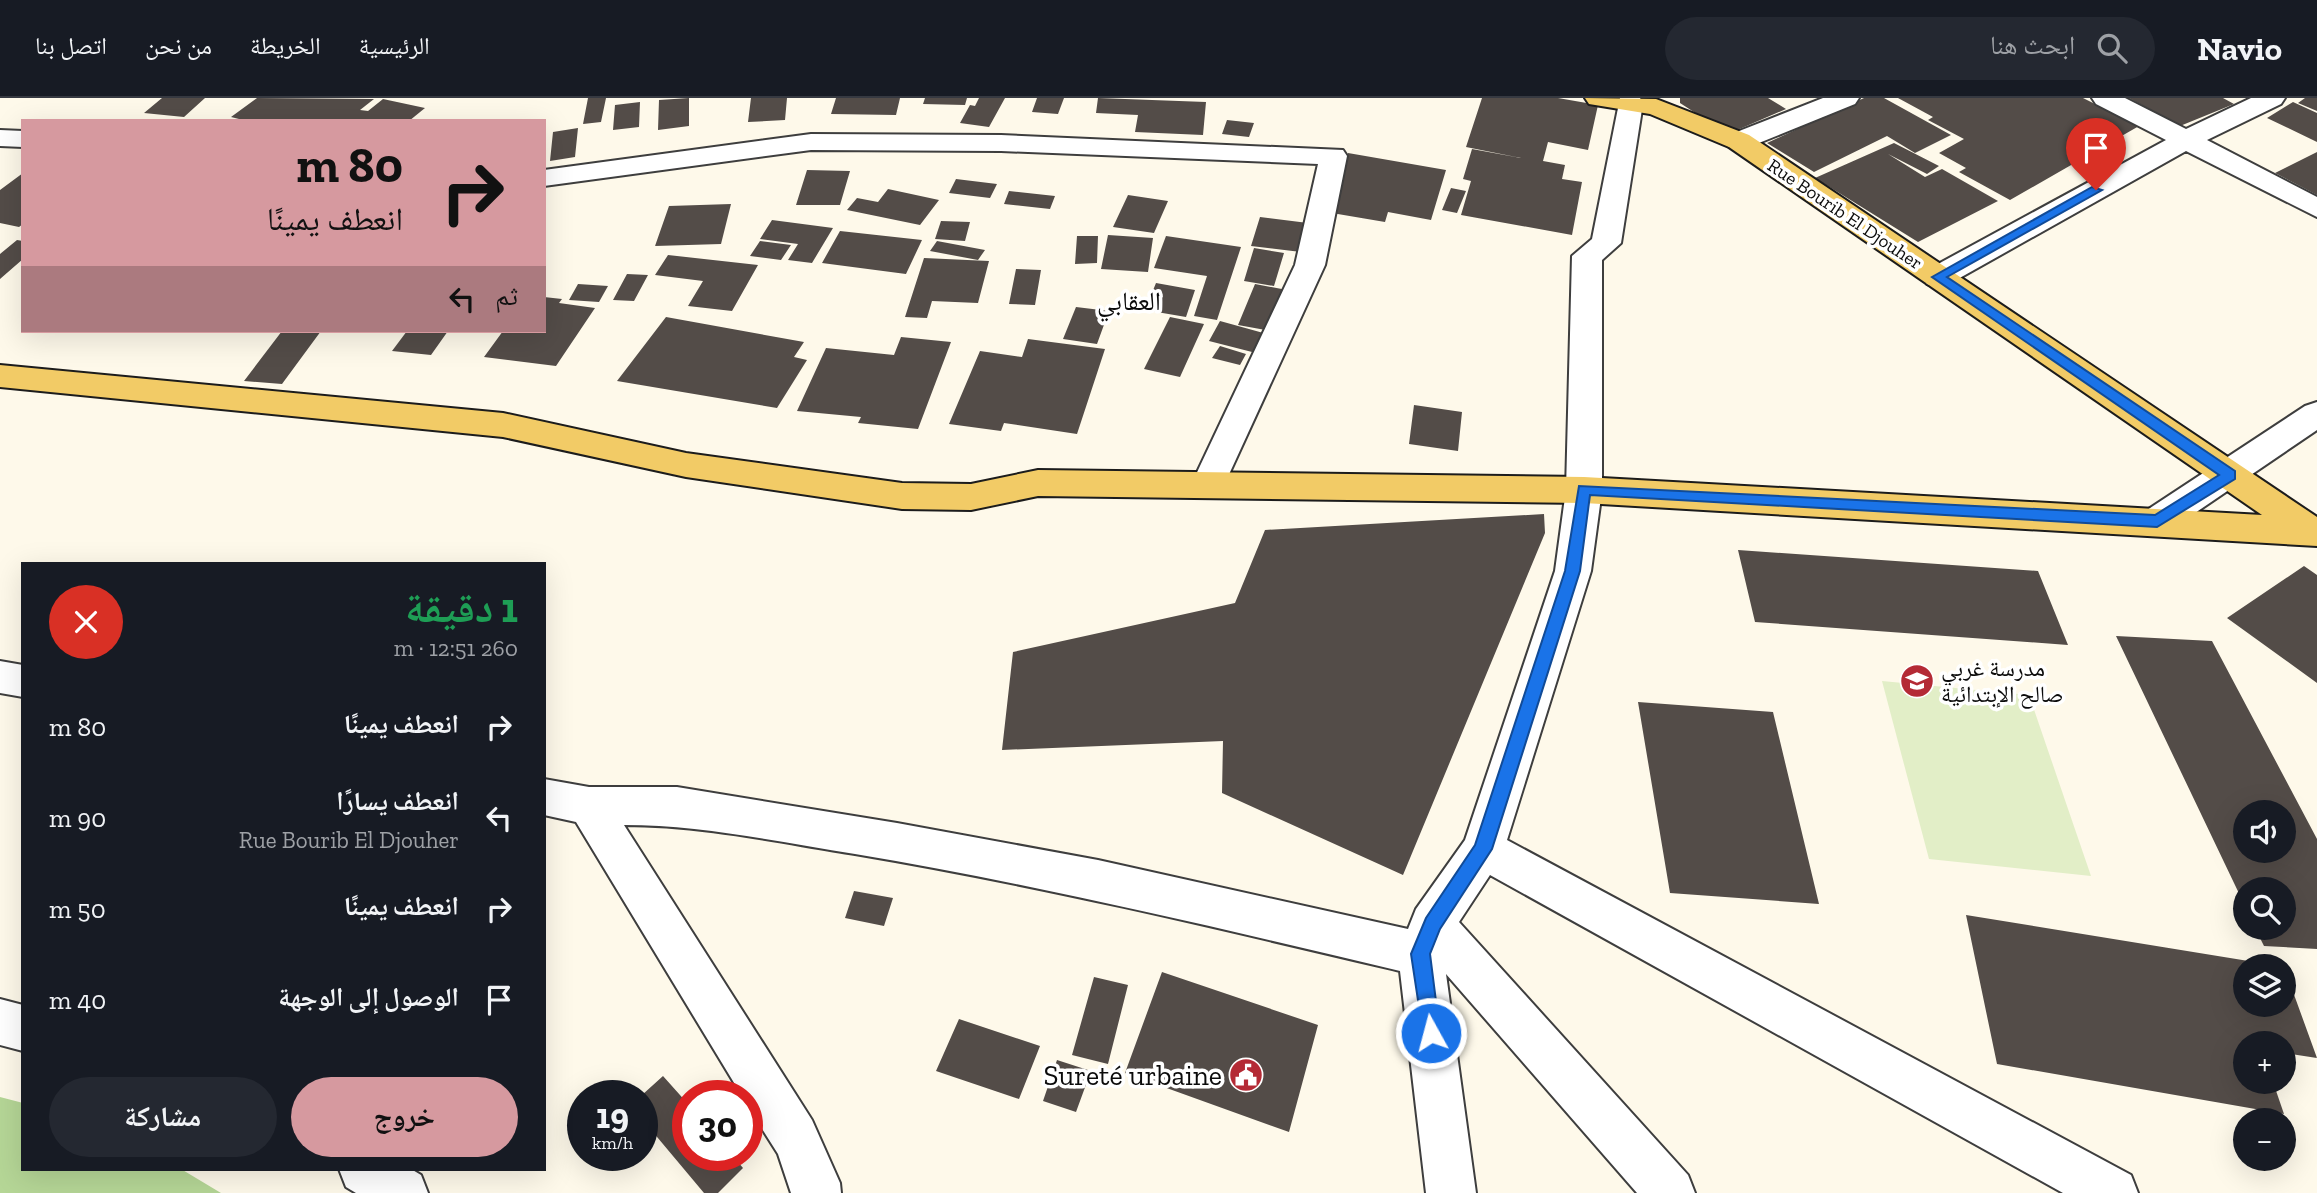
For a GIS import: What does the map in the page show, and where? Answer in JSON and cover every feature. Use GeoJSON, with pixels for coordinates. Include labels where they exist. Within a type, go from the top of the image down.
{"type":"FeatureCollection","features":[{"type":"Feature","properties":{"kind":"main road","name":"Rue Bourib El Djouher"},"geometry":{"type":"LineString","coordinates":[[1598,98],[1656,107],[1739,141],[2315,534]]}},
{"type":"Feature","properties":{"kind":"main road"},"geometry":{"type":"LineString","coordinates":[[0,376],[503,425],[686,465],[902,495],[971,497],[1038,483],[1584,490],[2157,521],[2315,534]]}},
{"type":"Feature","properties":{"kind":"street"},"geometry":{"type":"LineString","coordinates":[[1739,141],[1846,98]]}},
{"type":"Feature","properties":{"kind":"street"},"geometry":{"type":"LineString","coordinates":[[2105,98],[2317,208]]}},
{"type":"Feature","properties":{"kind":"street"},"geometry":{"type":"LineString","coordinates":[[1938,277],[2186,140],[2272,98]]}},
{"type":"Feature","properties":{"kind":"street"},"geometry":{"type":"LineString","coordinates":[[1451,1193],[1427,939],[1483,849],[1573,571],[1584,490],[1587,256],[1606,243],[1630,103]]}},
{"type":"Feature","properties":{"kind":"street"},"geometry":{"type":"LineString","coordinates":[[0,138],[21,139]]}},
{"type":"Feature","properties":{"kind":"street"},"geometry":{"type":"LineString","coordinates":[[546,178],[811,142],[1001,144],[1333,156],[1310,265],[1208,485]]}},
{"type":"Feature","properties":{"kind":"street"},"geometry":{"type":"LineString","coordinates":[[2157,521],[2230,475],[2317,414]]}},
{"type":"Feature","properties":{"kind":"street"},"geometry":{"type":"LineString","coordinates":[[0,677],[21,681]]}},
{"type":"Feature","properties":{"kind":"street"},"geometry":{"type":"LineString","coordinates":[[546,797],[589,806],[677,806],[897,842],[1427,939],[1670,1193]]}},
{"type":"Feature","properties":{"kind":"street"},"geometry":{"type":"LineString","coordinates":[[589,806],[795,1137],[815,1183],[816,1193]]}},
{"type":"Feature","properties":{"kind":"street"},"geometry":{"type":"LineString","coordinates":[[1483,849],[2113,1193]]}},
{"type":"Feature","properties":{"kind":"street"},"geometry":{"type":"LineString","coordinates":[[0,1022],[21,1027]]}},
{"type":"Feature","properties":{"kind":"street"},"geometry":{"type":"LineString","coordinates":[[366,1171],[404,1193]]}},
{"type":"Feature","properties":{"kind":"green space"},"geometry":{"type":"Polygon","coordinates":[[[1882,681],[2029,695],[2091,876],[1929,859],[1882,681]]]}},
{"type":"Feature","properties":{"kind":"green space"},"geometry":{"type":"Polygon","coordinates":[[[0,1097],[21,1102],[21,1171],[184,1171],[221,1193],[0,1193],[0,1097]]]}},
{"type":"Feature","properties":{"kind":"building"},"geometry":{"type":"Polygon","coordinates":[[[162,98],[205,98],[184,117],[144,113],[162,98]]]}},
{"type":"Feature","properties":{"kind":"building"},"geometry":{"type":"Polygon","coordinates":[[[257,98],[374,99],[360,110],[368,111],[383,99],[425,108],[411,119],[231,117],[257,98]]]}},
{"type":"Feature","properties":{"kind":"building"},"geometry":{"type":"Polygon","coordinates":[[[588,98],[606,98],[601,122],[583,124],[588,98]]]}},
{"type":"Feature","properties":{"kind":"building"},"geometry":{"type":"Polygon","coordinates":[[[689,98],[689,126],[658,130],[659,100],[689,98]]]}},
{"type":"Feature","properties":{"kind":"building"},"geometry":{"type":"Polygon","coordinates":[[[751,98],[787,98],[785,120],[748,122],[751,98]]]}},
{"type":"Feature","properties":{"kind":"building"},"geometry":{"type":"Polygon","coordinates":[[[836,98],[900,98],[896,115],[831,114],[836,98]]]}},
{"type":"Feature","properties":{"kind":"building"},"geometry":{"type":"Polygon","coordinates":[[[925,98],[967,98],[965,105],[923,104],[925,98]]]}},
{"type":"Feature","properties":{"kind":"building"},"geometry":{"type":"Polygon","coordinates":[[[979,98],[1005,98],[989,127],[960,123],[970,105],[975,106],[979,98]]]}},
{"type":"Feature","properties":{"kind":"building"},"geometry":{"type":"Polygon","coordinates":[[[1037,98],[1064,98],[1058,114],[1032,112],[1037,98]]]}},
{"type":"Feature","properties":{"kind":"building"},"geometry":{"type":"Polygon","coordinates":[[[1098,98],[1206,102],[1203,135],[1135,132],[1138,115],[1096,113],[1098,98]]]}},
{"type":"Feature","properties":{"kind":"building"},"geometry":{"type":"Polygon","coordinates":[[[1482,98],[1558,98],[1598,105],[1588,150],[1548,142],[1543,161],[1565,165],[1562,179],[1582,182],[1572,235],[1461,215],[1471,181],[1463,179],[1472,149],[1521,158],[1466,147],[1482,98]]]}},
{"type":"Feature","properties":{"kind":"building"},"geometry":{"type":"Polygon","coordinates":[[[1680,98],[1768,98],[1786,109],[1728,134],[1680,103],[1680,98]]]}},
{"type":"Feature","properties":{"kind":"building"},"geometry":{"type":"Polygon","coordinates":[[[1864,98],[1884,98],[1951,135],[1915,153],[1887,136],[1814,172],[1767,143],[1864,98]]]}},
{"type":"Feature","properties":{"kind":"building"},"geometry":{"type":"Polygon","coordinates":[[[1898,98],[2083,98],[2139,126],[2010,200],[1959,172],[1966,168],[1939,153],[1964,139],[1928,120],[1933,117],[1898,98]]]}},
{"type":"Feature","properties":{"kind":"building"},"geometry":{"type":"Polygon","coordinates":[[[2129,98],[2223,98],[2234,104],[2180,126],[2129,98]]]}},
{"type":"Feature","properties":{"kind":"building"},"geometry":{"type":"Polygon","coordinates":[[[2305,98],[2317,98],[2317,111],[2298,103],[2305,98]]]}},
{"type":"Feature","properties":{"kind":"building"},"geometry":{"type":"Polygon","coordinates":[[[640,102],[639,127],[613,130],[615,105],[640,102]]]}},
{"type":"Feature","properties":{"kind":"building"},"geometry":{"type":"Polygon","coordinates":[[[2293,102],[2317,113],[2317,142],[2267,118],[2293,102]]]}},
{"type":"Feature","properties":{"kind":"building"},"geometry":{"type":"Polygon","coordinates":[[[1227,120],[1254,123],[1249,137],[1222,134],[1227,120]]]}},
{"type":"Feature","properties":{"kind":"building"},"geometry":{"type":"Polygon","coordinates":[[[578,128],[575,157],[550,161],[553,132],[578,128]]]}},
{"type":"Feature","properties":{"kind":"building"},"geometry":{"type":"Polygon","coordinates":[[[1894,143],[1939,166],[1927,174],[1888,154],[1925,177],[1942,169],[1998,201],[1918,242],[1815,178],[1894,143]]]}},
{"type":"Feature","properties":{"kind":"building"},"geometry":{"type":"Polygon","coordinates":[[[2317,152],[2317,195],[2275,173],[2317,152]]]}},
{"type":"Feature","properties":{"kind":"building"},"geometry":{"type":"Polygon","coordinates":[[[1348,153],[1446,170],[1431,220],[1388,212],[1385,222],[1326,212],[1348,153]]]}},
{"type":"Feature","properties":{"kind":"building"},"geometry":{"type":"Polygon","coordinates":[[[807,170],[850,171],[840,205],[796,205],[807,170]]]}},
{"type":"Feature","properties":{"kind":"building"},"geometry":{"type":"Polygon","coordinates":[[[21,174],[19,227],[0,223],[0,190],[21,174]]]}},
{"type":"Feature","properties":{"kind":"building"},"geometry":{"type":"Polygon","coordinates":[[[956,179],[997,184],[990,198],[949,193],[956,179]]]}},
{"type":"Feature","properties":{"kind":"building"},"geometry":{"type":"Polygon","coordinates":[[[1451,188],[1466,191],[1457,213],[1442,210],[1451,188]]]}},
{"type":"Feature","properties":{"kind":"building"},"geometry":{"type":"Polygon","coordinates":[[[888,189],[939,200],[920,225],[847,210],[857,198],[878,202],[888,189]]]}},
{"type":"Feature","properties":{"kind":"building"},"geometry":{"type":"Polygon","coordinates":[[[1009,191],[1055,196],[1050,209],[1004,204],[1009,191]]]}},
{"type":"Feature","properties":{"kind":"building"},"geometry":{"type":"Polygon","coordinates":[[[1128,195],[1168,201],[1154,233],[1113,227],[1128,195]]]}},
{"type":"Feature","properties":{"kind":"building"},"geometry":{"type":"Polygon","coordinates":[[[731,204],[721,244],[655,246],[669,206],[731,204]]]}},
{"type":"Feature","properties":{"kind":"building"},"geometry":{"type":"Polygon","coordinates":[[[1260,217],[1308,223],[1301,252],[1251,246],[1260,217]]]}},
{"type":"Feature","properties":{"kind":"building"},"geometry":{"type":"Polygon","coordinates":[[[772,220],[833,228],[812,263],[788,260],[798,244],[760,239],[772,220]]]}},
{"type":"Feature","properties":{"kind":"building"},"geometry":{"type":"Polygon","coordinates":[[[941,221],[970,222],[965,241],[935,239],[941,221]]]}},
{"type":"Feature","properties":{"kind":"building"},"geometry":{"type":"Polygon","coordinates":[[[840,231],[922,240],[906,274],[822,263],[840,231]]]}},
{"type":"Feature","properties":{"kind":"building"},"geometry":{"type":"Polygon","coordinates":[[[1108,235],[1153,238],[1148,272],[1101,269],[1108,235]]]}},
{"type":"Feature","properties":{"kind":"building"},"geometry":{"type":"Polygon","coordinates":[[[1077,236],[1098,236],[1097,263],[1075,264],[1077,236]]]}},
{"type":"Feature","properties":{"kind":"building"},"geometry":{"type":"Polygon","coordinates":[[[1166,236],[1241,247],[1217,320],[1194,316],[1207,276],[1154,268],[1166,236]]]}},
{"type":"Feature","properties":{"kind":"building"},"geometry":{"type":"Polygon","coordinates":[[[17,240],[21,241],[21,261],[0,279],[0,254],[17,240]]]}},
{"type":"Feature","properties":{"kind":"building"},"geometry":{"type":"Polygon","coordinates":[[[760,241],[791,245],[781,260],[750,256],[760,241]]]}},
{"type":"Feature","properties":{"kind":"building"},"geometry":{"type":"Polygon","coordinates":[[[937,241],[985,250],[978,260],[930,251],[937,241]]]}},
{"type":"Feature","properties":{"kind":"building"},"geometry":{"type":"Polygon","coordinates":[[[1254,248],[1284,253],[1274,286],[1244,281],[1254,248]]]}},
{"type":"Feature","properties":{"kind":"building"},"geometry":{"type":"Polygon","coordinates":[[[668,255],[758,265],[732,311],[688,306],[703,281],[655,275],[668,255]]]}},
{"type":"Feature","properties":{"kind":"building"},"geometry":{"type":"Polygon","coordinates":[[[924,258],[989,261],[978,303],[932,301],[927,318],[905,317],[924,258]]]}},
{"type":"Feature","properties":{"kind":"building"},"geometry":{"type":"Polygon","coordinates":[[[1016,269],[1041,270],[1035,305],[1009,304],[1016,269]]]}},
{"type":"Feature","properties":{"kind":"building"},"geometry":{"type":"Polygon","coordinates":[[[627,274],[648,275],[634,301],[613,300],[627,274]]]}},
{"type":"Feature","properties":{"kind":"building"},"geometry":{"type":"Polygon","coordinates":[[[1156,283],[1195,290],[1186,317],[1145,310],[1156,283]]]}},
{"type":"Feature","properties":{"kind":"building"},"geometry":{"type":"Polygon","coordinates":[[[578,284],[608,286],[599,302],[569,300],[578,284]]]}},
{"type":"Feature","properties":{"kind":"building"},"geometry":{"type":"Polygon","coordinates":[[[1255,284],[1287,290],[1271,331],[1238,325],[1255,284]]]}},
{"type":"Feature","properties":{"kind":"building"},"geometry":{"type":"Polygon","coordinates":[[[546,297],[562,299],[559,303],[595,308],[556,366],[484,357],[502,333],[546,333],[546,297]]]}},
{"type":"Feature","properties":{"kind":"building"},"geometry":{"type":"Polygon","coordinates":[[[1076,307],[1109,311],[1097,344],[1063,339],[1076,307]]]}},
{"type":"Feature","properties":{"kind":"building"},"geometry":{"type":"Polygon","coordinates":[[[666,317],[804,342],[794,357],[807,360],[777,408],[617,381],[666,317]]]}},
{"type":"Feature","properties":{"kind":"building"},"geometry":{"type":"Polygon","coordinates":[[[1170,317],[1204,324],[1180,377],[1144,369],[1170,317]]]}},
{"type":"Feature","properties":{"kind":"building"},"geometry":{"type":"Polygon","coordinates":[[[1220,321],[1267,334],[1256,353],[1209,341],[1220,321]]]}},
{"type":"Feature","properties":{"kind":"building"},"geometry":{"type":"Polygon","coordinates":[[[280,333],[320,333],[282,384],[244,381],[280,333]]]}},
{"type":"Feature","properties":{"kind":"building"},"geometry":{"type":"Polygon","coordinates":[[[406,333],[447,333],[431,355],[392,351],[406,333]]]}},
{"type":"Feature","properties":{"kind":"building"},"geometry":{"type":"Polygon","coordinates":[[[901,337],[951,342],[918,429],[858,423],[861,417],[797,411],[826,348],[894,355],[901,337]]]}},
{"type":"Feature","properties":{"kind":"building"},"geometry":{"type":"Polygon","coordinates":[[[1028,339],[1105,349],[1077,434],[1004,423],[1001,431],[949,424],[980,351],[1022,357],[1028,339]]]}},
{"type":"Feature","properties":{"kind":"building"},"geometry":{"type":"Polygon","coordinates":[[[1220,346],[1246,354],[1240,365],[1212,358],[1220,346]]]}},
{"type":"Feature","properties":{"kind":"building"},"geometry":{"type":"Polygon","coordinates":[[[1414,405],[1462,412],[1458,451],[1409,444],[1414,405]]]}},
{"type":"Feature","properties":{"kind":"building"},"geometry":{"type":"Polygon","coordinates":[[[1544,514],[1545,533],[1403,875],[1222,793],[1223,741],[1002,750],[1013,652],[1235,603],[1265,530],[1544,514]]]}},
{"type":"Feature","properties":{"kind":"building"},"geometry":{"type":"Polygon","coordinates":[[[1738,550],[2038,571],[2068,645],[1755,622],[1738,550]]]}},
{"type":"Feature","properties":{"kind":"building"},"geometry":{"type":"Polygon","coordinates":[[[2304,566],[2317,575],[2317,683],[2227,618],[2304,566]]]}},
{"type":"Feature","properties":{"kind":"building"},"geometry":{"type":"Polygon","coordinates":[[[2116,636],[2212,641],[2317,839],[2317,949],[2264,946],[2261,940],[2296,940],[2296,877],[2233,877],[2233,881],[2116,636]]]}},
{"type":"Feature","properties":{"kind":"building"},"geometry":{"type":"Polygon","coordinates":[[[1638,702],[1773,712],[1819,904],[1670,893],[1638,702]]]}},
{"type":"Feature","properties":{"kind":"building"},"geometry":{"type":"Polygon","coordinates":[[[854,891],[893,898],[884,926],[845,918],[854,891]]]}},
{"type":"Feature","properties":{"kind":"building"},"geometry":{"type":"Polygon","coordinates":[[[1966,915],[2233,958],[2233,1017],[2296,1017],[2296,1000],[2317,1058],[2296,1055],[2296,1031],[2233,1031],[2233,1094],[2277,1094],[2282,1108],[2250,1108],[1997,1064],[1966,915]]]}},
{"type":"Feature","properties":{"kind":"building"},"geometry":{"type":"Polygon","coordinates":[[[1162,972],[1318,1025],[1289,1132],[1125,1073],[1162,972]]]}},
{"type":"Feature","properties":{"kind":"building"},"geometry":{"type":"Polygon","coordinates":[[[1094,977],[1128,985],[1108,1064],[1072,1055],[1094,977]]]}},
{"type":"Feature","properties":{"kind":"building"},"geometry":{"type":"Polygon","coordinates":[[[959,1019],[1040,1046],[1019,1099],[936,1071],[959,1019]]]}},
{"type":"Feature","properties":{"kind":"building"},"geometry":{"type":"Polygon","coordinates":[[[1057,1060],[1091,1071],[1076,1112],[1043,1101],[1057,1060]]]}},
{"type":"Feature","properties":{"kind":"building"},"geometry":{"type":"Polygon","coordinates":[[[663,1076],[672,1086],[672,1155],[658,1138],[658,1081],[663,1076]]]}},
{"type":"Feature","properties":{"kind":"building"},"geometry":{"type":"Polygon","coordinates":[[[686,1171],[740,1171],[718,1193],[704,1193],[686,1171]]]}},
{"type":"Feature","properties":{"kind":"place","name":"مدرسة غربي صالح الإبتدائية"},"geometry":{"type":"Point","coordinates":[1917,681]}},
{"type":"Feature","properties":{"kind":"place","name":"Sureté urbaine"},"geometry":{"type":"Point","coordinates":[1246,1075]}},
{"type":"Feature","properties":{"kind":"district","name":"العقابي"},"geometry":{"type":"Point","coordinates":[1129,301]}},
{"type":"Feature","properties":{"kind":"route"},"geometry":{"type":"LineString","coordinates":[[1431,1033],[1421,954],[1432,924],[1483,849],[1573,571],[1584,490],[2157,521],[2230,475],[1938,277],[2096,190]]}}]}
